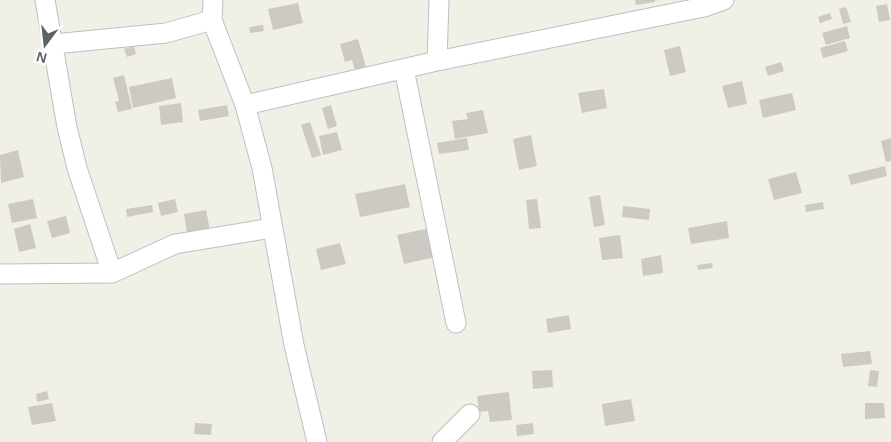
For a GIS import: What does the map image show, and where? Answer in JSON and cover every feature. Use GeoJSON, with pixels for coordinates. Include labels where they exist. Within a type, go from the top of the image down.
{"type":"FeatureCollection","features":[{"type":"Feature","properties":{"kind":"street"},"geometry":{"type":"LineString","coordinates":[[45,0],[67,127],[75,160],[112,273]]}},
{"type":"Feature","properties":{"kind":"street"},"geometry":{"type":"LineString","coordinates":[[213,0],[212,20],[244,105],[262,168],[294,345],[317,442]]}},
{"type":"Feature","properties":{"kind":"street"},"geometry":{"type":"LineString","coordinates":[[437,61],[438,0]]}},
{"type":"Feature","properties":{"kind":"street"},"geometry":{"type":"LineString","coordinates":[[244,105],[437,61],[704,6],[724,0]]}},
{"type":"Feature","properties":{"kind":"street"},"geometry":{"type":"LineString","coordinates":[[54,44],[166,33],[212,20]]}},
{"type":"Feature","properties":{"kind":"street"},"geometry":{"type":"LineString","coordinates":[[404,69],[456,323]]}},
{"type":"Feature","properties":{"kind":"street"},"geometry":{"type":"LineString","coordinates":[[0,274],[112,273],[175,244],[272,228]]}},
{"type":"Feature","properties":{"kind":"street"},"geometry":{"type":"LineString","coordinates":[[442,442],[470,414]]}},
{"type":"Feature","properties":{"kind":"building"},"geometry":{"type":"Polygon","coordinates":[[[635,0],[655,0],[655,2],[636,5],[635,0]]]}},
{"type":"Feature","properties":{"kind":"building"},"geometry":{"type":"Polygon","coordinates":[[[298,3],[303,23],[273,30],[268,9],[298,3]]]}},
{"type":"Feature","properties":{"kind":"building"},"geometry":{"type":"Polygon","coordinates":[[[887,4],[890,20],[879,22],[876,6],[887,4]]]}},
{"type":"Feature","properties":{"kind":"building"},"geometry":{"type":"Polygon","coordinates":[[[846,7],[851,22],[843,24],[839,9],[846,7]]]}},
{"type":"Feature","properties":{"kind":"building"},"geometry":{"type":"Polygon","coordinates":[[[830,13],[832,19],[820,23],[818,17],[830,13]]]}},
{"type":"Feature","properties":{"kind":"building"},"geometry":{"type":"Polygon","coordinates":[[[263,25],[264,31],[250,33],[249,27],[263,25]]]}},
{"type":"Feature","properties":{"kind":"building"},"geometry":{"type":"Polygon","coordinates":[[[847,26],[850,38],[826,45],[822,33],[847,26]]]}},
{"type":"Feature","properties":{"kind":"building"},"geometry":{"type":"Polygon","coordinates":[[[358,39],[366,67],[355,70],[352,60],[345,62],[340,44],[358,39]]]}},
{"type":"Feature","properties":{"kind":"building"},"geometry":{"type":"Polygon","coordinates":[[[845,41],[848,51],[823,58],[820,48],[845,41]]]}},
{"type":"Feature","properties":{"kind":"building"},"geometry":{"type":"Polygon","coordinates":[[[134,46],[136,54],[127,57],[124,49],[134,46]]]}},
{"type":"Feature","properties":{"kind":"building"},"geometry":{"type":"Polygon","coordinates":[[[680,46],[686,72],[670,76],[664,50],[680,46]]]}},
{"type":"Feature","properties":{"kind":"building"},"geometry":{"type":"Polygon","coordinates":[[[781,62],[784,71],[768,76],[765,67],[781,62]]]}},
{"type":"Feature","properties":{"kind":"building"},"geometry":{"type":"Polygon","coordinates":[[[124,75],[132,109],[118,112],[115,102],[119,101],[113,78],[124,75]]]}},
{"type":"Feature","properties":{"kind":"building"},"geometry":{"type":"Polygon","coordinates":[[[172,78],[176,98],[133,108],[129,87],[172,78]]]}},
{"type":"Feature","properties":{"kind":"building"},"geometry":{"type":"Polygon","coordinates":[[[742,81],[747,104],[728,108],[722,86],[742,81]]]}},
{"type":"Feature","properties":{"kind":"building"},"geometry":{"type":"Polygon","coordinates":[[[604,89],[607,108],[582,113],[578,93],[604,89]]]}},
{"type":"Feature","properties":{"kind":"building"},"geometry":{"type":"Polygon","coordinates":[[[792,93],[796,110],[763,118],[759,100],[792,93]]]}},
{"type":"Feature","properties":{"kind":"building"},"geometry":{"type":"Polygon","coordinates":[[[181,103],[183,122],[161,125],[159,106],[181,103]]]}},
{"type":"Feature","properties":{"kind":"building"},"geometry":{"type":"Polygon","coordinates":[[[227,105],[229,116],[200,121],[198,110],[227,105]]]}},
{"type":"Feature","properties":{"kind":"building"},"geometry":{"type":"Polygon","coordinates":[[[331,105],[337,126],[328,129],[322,108],[331,105]]]}},
{"type":"Feature","properties":{"kind":"building"},"geometry":{"type":"Polygon","coordinates":[[[483,110],[488,133],[455,139],[452,121],[468,119],[466,113],[483,110]]]}},
{"type":"Feature","properties":{"kind":"building"},"geometry":{"type":"Polygon","coordinates":[[[310,122],[321,155],[312,158],[301,125],[310,122]]]}},
{"type":"Feature","properties":{"kind":"building"},"geometry":{"type":"Polygon","coordinates":[[[337,132],[342,150],[323,155],[319,136],[337,132]]]}},
{"type":"Feature","properties":{"kind":"building"},"geometry":{"type":"Polygon","coordinates":[[[531,135],[537,166],[519,170],[513,139],[531,135]]]}},
{"type":"Feature","properties":{"kind":"building"},"geometry":{"type":"Polygon","coordinates":[[[467,138],[469,150],[439,154],[437,143],[467,138]]]}},
{"type":"Feature","properties":{"kind":"building"},"geometry":{"type":"Polygon","coordinates":[[[891,138],[891,161],[886,162],[881,141],[891,138]]]}},
{"type":"Feature","properties":{"kind":"building"},"geometry":{"type":"Polygon","coordinates":[[[18,150],[24,177],[1,183],[0,155],[18,150]]]}},
{"type":"Feature","properties":{"kind":"building"},"geometry":{"type":"Polygon","coordinates":[[[885,166],[887,176],[851,185],[848,175],[885,166]]]}},
{"type":"Feature","properties":{"kind":"building"},"geometry":{"type":"Polygon","coordinates":[[[796,172],[802,193],[774,200],[768,179],[796,172]]]}},
{"type":"Feature","properties":{"kind":"building"},"geometry":{"type":"Polygon","coordinates":[[[405,184],[410,207],[360,217],[355,194],[405,184]]]}},
{"type":"Feature","properties":{"kind":"building"},"geometry":{"type":"Polygon","coordinates":[[[600,195],[605,225],[594,227],[589,197],[600,195]]]}},
{"type":"Feature","properties":{"kind":"building"},"geometry":{"type":"Polygon","coordinates":[[[33,199],[37,218],[12,223],[8,204],[33,199]]]}},
{"type":"Feature","properties":{"kind":"building"},"geometry":{"type":"Polygon","coordinates":[[[175,199],[178,212],[161,216],[158,203],[175,199]]]}},
{"type":"Feature","properties":{"kind":"building"},"geometry":{"type":"Polygon","coordinates":[[[537,199],[541,228],[529,229],[526,200],[537,199]]]}},
{"type":"Feature","properties":{"kind":"building"},"geometry":{"type":"Polygon","coordinates":[[[823,202],[824,209],[806,212],[805,205],[823,202]]]}},
{"type":"Feature","properties":{"kind":"building"},"geometry":{"type":"Polygon","coordinates":[[[152,205],[153,212],[127,217],[126,209],[152,205]]]}},
{"type":"Feature","properties":{"kind":"building"},"geometry":{"type":"Polygon","coordinates":[[[623,206],[650,209],[649,220],[622,217],[623,206]]]}},
{"type":"Feature","properties":{"kind":"building"},"geometry":{"type":"Polygon","coordinates":[[[206,210],[210,230],[187,234],[184,214],[206,210]]]}},
{"type":"Feature","properties":{"kind":"building"},"geometry":{"type":"Polygon","coordinates":[[[66,216],[70,233],[52,238],[47,221],[66,216]]]}},
{"type":"Feature","properties":{"kind":"building"},"geometry":{"type":"Polygon","coordinates":[[[727,221],[729,238],[691,244],[688,228],[727,221]]]}},
{"type":"Feature","properties":{"kind":"building"},"geometry":{"type":"Polygon","coordinates":[[[30,224],[36,248],[19,252],[14,229],[30,224]]]}},
{"type":"Feature","properties":{"kind":"building"},"geometry":{"type":"Polygon","coordinates":[[[430,228],[436,257],[404,264],[397,235],[430,228]]]}},
{"type":"Feature","properties":{"kind":"building"},"geometry":{"type":"Polygon","coordinates":[[[620,235],[623,258],[602,260],[599,238],[620,235]]]}},
{"type":"Feature","properties":{"kind":"building"},"geometry":{"type":"Polygon","coordinates":[[[340,243],[346,264],[321,270],[316,249],[340,243]]]}},
{"type":"Feature","properties":{"kind":"building"},"geometry":{"type":"Polygon","coordinates":[[[661,255],[663,273],[643,276],[641,259],[661,255]]]}},
{"type":"Feature","properties":{"kind":"building"},"geometry":{"type":"Polygon","coordinates":[[[712,263],[713,268],[698,270],[697,265],[712,263]]]}},
{"type":"Feature","properties":{"kind":"building"},"geometry":{"type":"Polygon","coordinates":[[[569,315],[571,329],[548,333],[546,319],[569,315]]]}},
{"type":"Feature","properties":{"kind":"building"},"geometry":{"type":"Polygon","coordinates":[[[870,351],[872,364],[843,367],[841,354],[870,351]]]}},
{"type":"Feature","properties":{"kind":"building"},"geometry":{"type":"Polygon","coordinates":[[[552,370],[553,387],[533,389],[532,371],[552,370]]]}},
{"type":"Feature","properties":{"kind":"building"},"geometry":{"type":"Polygon","coordinates":[[[870,370],[879,371],[877,387],[868,386],[870,370]]]}},
{"type":"Feature","properties":{"kind":"building"},"geometry":{"type":"Polygon","coordinates":[[[47,391],[49,399],[37,402],[36,394],[47,391]]]}},
{"type":"Feature","properties":{"kind":"building"},"geometry":{"type":"Polygon","coordinates":[[[509,392],[512,420],[490,422],[488,411],[479,412],[477,396],[509,392]]]}},
{"type":"Feature","properties":{"kind":"building"},"geometry":{"type":"Polygon","coordinates":[[[631,399],[635,421],[605,426],[602,404],[631,399]]]}},
{"type":"Feature","properties":{"kind":"building"},"geometry":{"type":"Polygon","coordinates":[[[52,403],[56,421],[32,425],[28,407],[52,403]]]}},
{"type":"Feature","properties":{"kind":"building"},"geometry":{"type":"Polygon","coordinates":[[[865,403],[884,403],[885,418],[865,419],[865,403]]]}},
{"type":"Feature","properties":{"kind":"building"},"geometry":{"type":"Polygon","coordinates":[[[195,423],[212,424],[211,435],[194,434],[195,423]]]}},
{"type":"Feature","properties":{"kind":"building"},"geometry":{"type":"Polygon","coordinates":[[[533,423],[534,434],[517,436],[516,425],[533,423]]]}}]}
